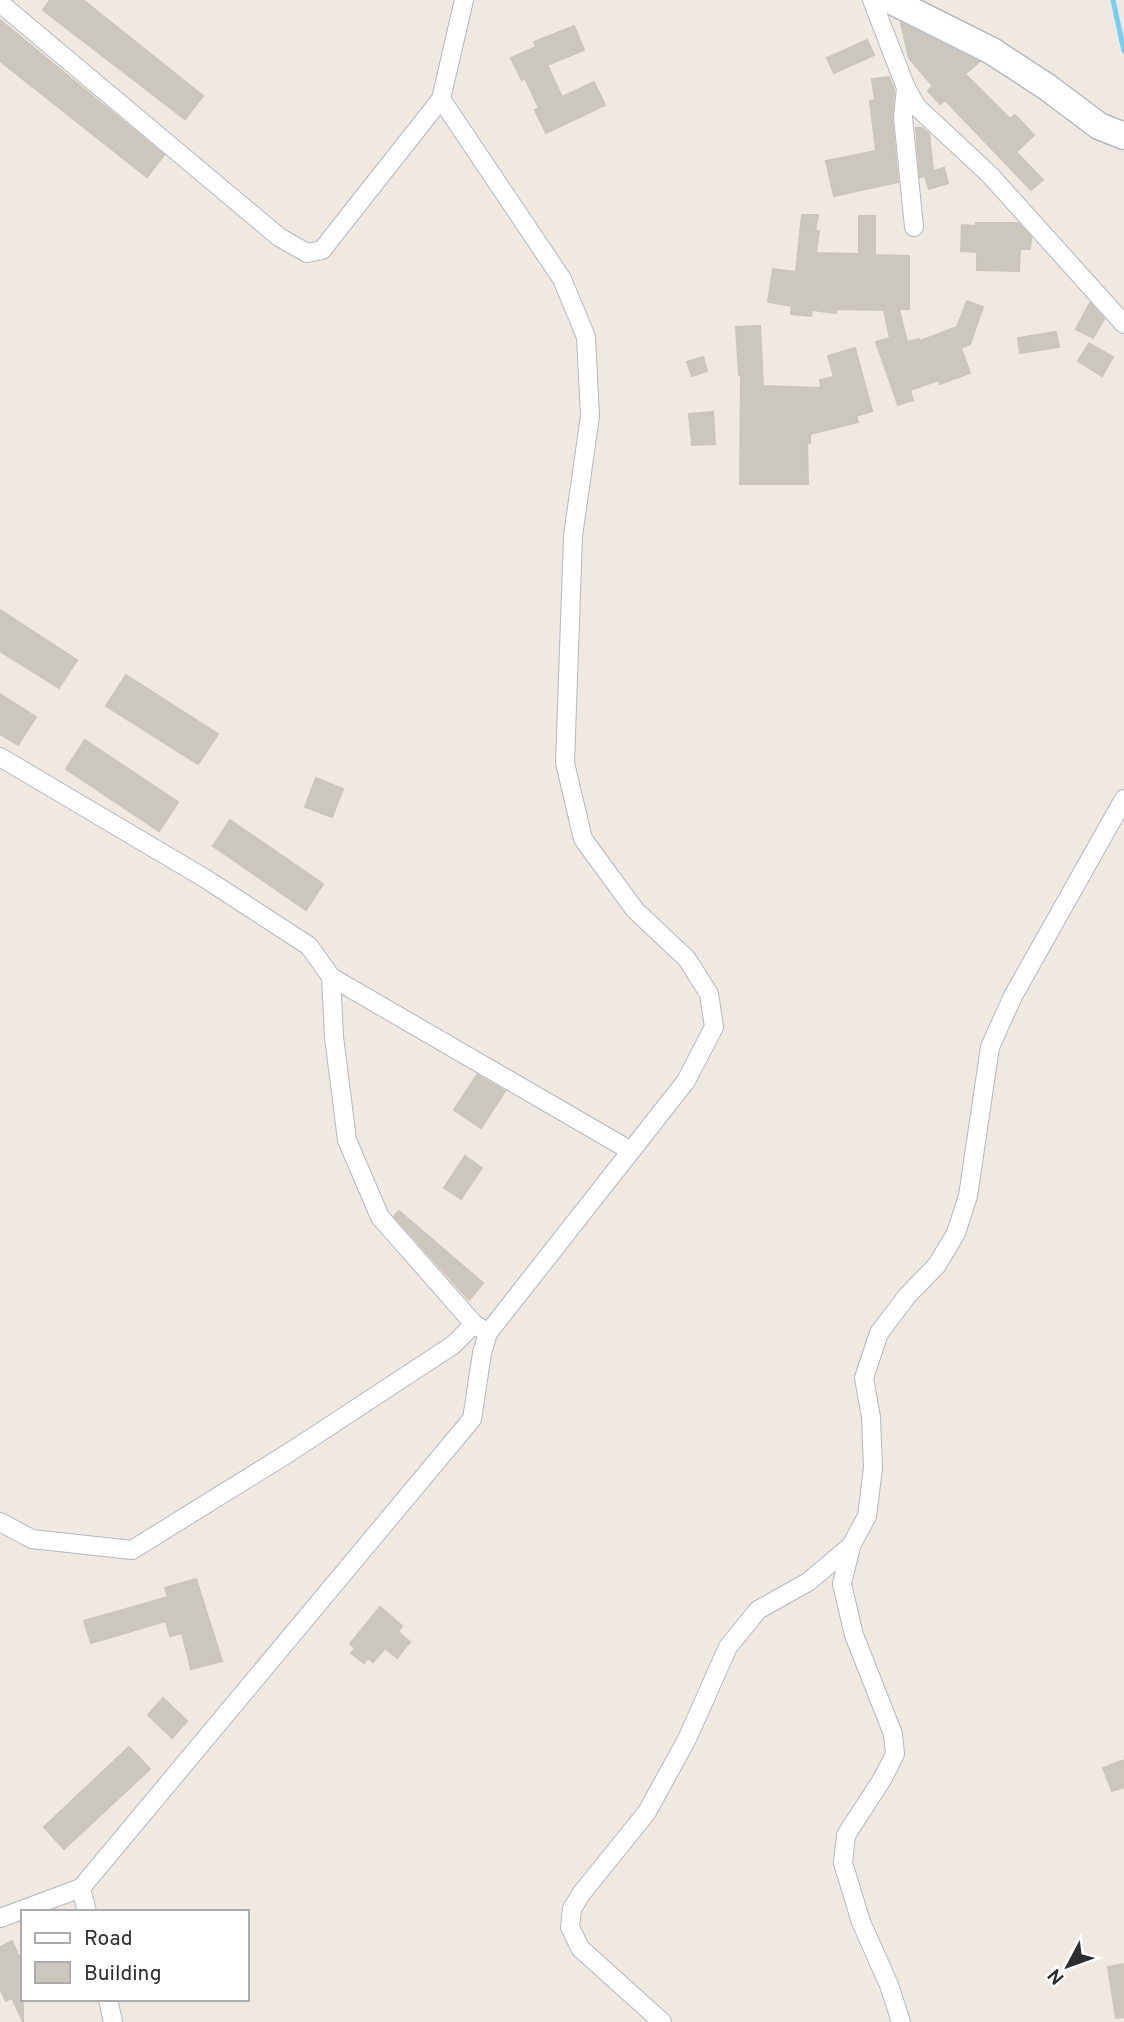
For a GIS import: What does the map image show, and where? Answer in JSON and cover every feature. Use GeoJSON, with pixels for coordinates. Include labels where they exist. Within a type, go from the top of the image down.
{"type":"FeatureCollection","features":[{"type":"Feature","properties":{"kind":"street"},"geometry":{"type":"LineString","coordinates":[[0,3],[279,237],[307,253],[322,250],[441,99],[464,0]]}},
{"type":"Feature","properties":{"kind":"street"},"geometry":{"type":"LineString","coordinates":[[872,0],[906,88],[917,107],[990,175],[1124,324]]}},
{"type":"Feature","properties":{"kind":"street"},"geometry":{"type":"LineString","coordinates":[[890,0],[992,51],[1099,126],[1124,136]]}},
{"type":"Feature","properties":{"kind":"street"},"geometry":{"type":"LineString","coordinates":[[906,88],[903,117],[914,227]]}},
{"type":"Feature","properties":{"kind":"street"},"geometry":{"type":"LineString","coordinates":[[0,1522],[32,1539],[132,1550],[481,1329],[631,1151],[686,1081],[714,1027],[709,994],[687,959],[635,910],[583,839],[565,763],[573,536],[590,416],[586,337],[562,279],[441,99]]}},
{"type":"Feature","properties":{"kind":"street"},"geometry":{"type":"LineString","coordinates":[[0,757],[206,880],[309,946],[331,977],[631,1151]]}},
{"type":"Feature","properties":{"kind":"street"},"geometry":{"type":"LineString","coordinates":[[901,2022],[889,1985],[861,1922],[843,1863],[846,1835],[883,1778],[895,1754],[893,1734],[854,1635],[842,1584],[851,1546],[867,1516],[873,1468],[871,1418],[864,1378],[879,1333],[907,1296],[937,1265],[956,1233],[968,1196],[990,1048],[1025,974],[1124,799]]}},
{"type":"Feature","properties":{"kind":"street"},"geometry":{"type":"LineString","coordinates":[[24,1910],[81,1888],[472,1419],[482,1353],[481,1329],[380,1217],[348,1140],[334,1037],[331,977]]}},
{"type":"Feature","properties":{"kind":"street"},"geometry":{"type":"LineString","coordinates":[[662,2022],[580,1948],[570,1927],[572,1909],[647,1812],[687,1739],[728,1647],[758,1610],[808,1582],[851,1546]]}},
{"type":"Feature","properties":{"kind":"street"},"geometry":{"type":"LineString","coordinates":[[81,1888],[86,1910]]}},
{"type":"Feature","properties":{"kind":"street"},"geometry":{"type":"LineString","coordinates":[[0,1919],[21,1911]]}},
{"type":"Feature","properties":{"kind":"street"},"geometry":{"type":"LineString","coordinates":[[108,2001],[113,2022]]}},
{"type":"Feature","properties":{"kind":"building"},"geometry":{"type":"Polygon","coordinates":[[[50,0],[83,0],[203,96],[185,119],[43,10],[50,0]]]}},
{"type":"Feature","properties":{"kind":"building"},"geometry":{"type":"Polygon","coordinates":[[[0,20],[164,155],[147,177],[0,61],[0,20]]]}},
{"type":"Feature","properties":{"kind":"building"},"geometry":{"type":"Polygon","coordinates":[[[901,23],[979,62],[965,74],[1010,119],[1015,115],[1034,135],[1016,152],[1043,180],[1031,190],[945,100],[940,104],[928,91],[933,86],[909,58],[901,23]]]}},
{"type":"Feature","properties":{"kind":"building"},"geometry":{"type":"Polygon","coordinates":[[[574,26],[584,50],[547,65],[562,97],[594,82],[605,105],[546,133],[535,110],[539,108],[525,78],[522,80],[511,58],[536,47],[534,42],[574,26]]]}},
{"type":"Feature","properties":{"kind":"building"},"geometry":{"type":"Polygon","coordinates":[[[867,40],[874,55],[834,73],[827,58],[867,40]]]}},
{"type":"Feature","properties":{"kind":"building"},"geometry":{"type":"Polygon","coordinates":[[[889,77],[894,90],[892,118],[898,182],[834,196],[826,161],[876,151],[870,101],[875,100],[872,79],[889,77]]]}},
{"type":"Feature","properties":{"kind":"building"},"geometry":{"type":"Polygon","coordinates":[[[916,128],[922,128],[929,134],[933,171],[944,168],[948,183],[929,189],[925,176],[920,177],[916,128]]]}},
{"type":"Feature","properties":{"kind":"building"},"geometry":{"type":"Polygon","coordinates":[[[802,215],[818,215],[815,231],[819,231],[816,253],[859,254],[859,216],[875,216],[875,255],[909,256],[909,309],[899,309],[907,342],[920,341],[957,327],[967,301],[983,307],[970,344],[961,348],[970,373],[940,384],[939,380],[910,390],[913,400],[898,405],[876,342],[890,338],[884,310],[836,309],[836,313],[812,310],[811,316],[791,314],[792,306],[768,302],[773,269],[796,272],[802,215]]]}},
{"type":"Feature","properties":{"kind":"building"},"geometry":{"type":"Polygon","coordinates":[[[976,223],[1018,223],[1031,237],[1030,249],[1020,249],[1019,271],[977,270],[977,252],[961,251],[962,225],[976,226],[976,223]]]}},
{"type":"Feature","properties":{"kind":"building"},"geometry":{"type":"Polygon","coordinates":[[[1090,303],[1104,319],[1093,338],[1076,329],[1090,303]]]}},
{"type":"Feature","properties":{"kind":"building"},"geometry":{"type":"Polygon","coordinates":[[[760,326],[763,386],[821,388],[820,380],[834,377],[828,356],[855,348],[872,411],[856,416],[858,422],[810,434],[810,443],[807,443],[808,484],[740,484],[741,375],[736,327],[760,326]]]}},
{"type":"Feature","properties":{"kind":"building"},"geometry":{"type":"Polygon","coordinates":[[[1056,332],[1059,347],[1020,353],[1018,338],[1056,332]]]}},
{"type":"Feature","properties":{"kind":"building"},"geometry":{"type":"Polygon","coordinates":[[[1089,343],[1113,357],[1102,376],[1078,361],[1089,343]]]}},
{"type":"Feature","properties":{"kind":"building"},"geometry":{"type":"Polygon","coordinates":[[[703,357],[707,371],[692,376],[687,362],[703,357]]]}},
{"type":"Feature","properties":{"kind":"building"},"geometry":{"type":"Polygon","coordinates":[[[713,412],[715,444],[692,445],[689,414],[713,412]]]}},
{"type":"Feature","properties":{"kind":"building"},"geometry":{"type":"Polygon","coordinates":[[[0,610],[77,660],[59,688],[0,651],[0,610]]]}},
{"type":"Feature","properties":{"kind":"building"},"geometry":{"type":"Polygon","coordinates":[[[126,675],[218,734],[198,764],[106,706],[126,675]]]}},
{"type":"Feature","properties":{"kind":"building"},"geometry":{"type":"Polygon","coordinates":[[[0,694],[36,717],[18,745],[0,734],[0,694]]]}},
{"type":"Feature","properties":{"kind":"building"},"geometry":{"type":"Polygon","coordinates":[[[85,740],[178,802],[159,831],[66,769],[85,740]]]}},
{"type":"Feature","properties":{"kind":"building"},"geometry":{"type":"Polygon","coordinates":[[[316,778],[343,789],[332,817],[305,807],[316,778]]]}},
{"type":"Feature","properties":{"kind":"building"},"geometry":{"type":"Polygon","coordinates":[[[230,820],[323,884],[306,910],[213,846],[230,820]]]}},
{"type":"Feature","properties":{"kind":"building"},"geometry":{"type":"Polygon","coordinates":[[[477,1075],[505,1091],[481,1128],[454,1110],[477,1075]]]}},
{"type":"Feature","properties":{"kind":"building"},"geometry":{"type":"Polygon","coordinates":[[[465,1156],[482,1168],[461,1199],[444,1188],[465,1156]]]}},
{"type":"Feature","properties":{"kind":"building"},"geometry":{"type":"Polygon","coordinates":[[[399,1211],[483,1283],[469,1300],[394,1216],[399,1211]]]}},
{"type":"Feature","properties":{"kind":"building"},"geometry":{"type":"Polygon","coordinates":[[[196,1579],[222,1661],[191,1669],[182,1633],[170,1636],[166,1621],[91,1643],[84,1621],[168,1597],[165,1588],[196,1579]]]}},
{"type":"Feature","properties":{"kind":"building"},"geometry":{"type":"Polygon","coordinates":[[[380,1607],[402,1626],[398,1632],[410,1642],[397,1658],[385,1648],[373,1662],[368,1658],[364,1663],[351,1653],[355,1648],[350,1644],[380,1607]]]}},
{"type":"Feature","properties":{"kind":"building"},"geometry":{"type":"Polygon","coordinates":[[[163,1698],[187,1721],[172,1738],[148,1715],[163,1698]]]}},
{"type":"Feature","properties":{"kind":"building"},"geometry":{"type":"Polygon","coordinates":[[[129,1747],[150,1769],[64,1849],[44,1827],[129,1747]]]}},
{"type":"Feature","properties":{"kind":"building"},"geometry":{"type":"Polygon","coordinates":[[[1124,1760],[1124,1787],[1112,1791],[1103,1768],[1124,1760]]]}},
{"type":"Feature","properties":{"kind":"building"},"geometry":{"type":"Polygon","coordinates":[[[12,1941],[19,1957],[21,1956],[23,2022],[12,1998],[6,2001],[0,1989],[0,1947],[12,1941]]]}},
{"type":"Feature","properties":{"kind":"building"},"geometry":{"type":"Polygon","coordinates":[[[1124,1964],[1124,2017],[1116,2018],[1108,1967],[1124,1964]]]}},
{"type":"Feature","properties":{"kind":"waterway"},"geometry":{"type":"LineString","coordinates":[[1113,0],[1124,51]]}}]}
